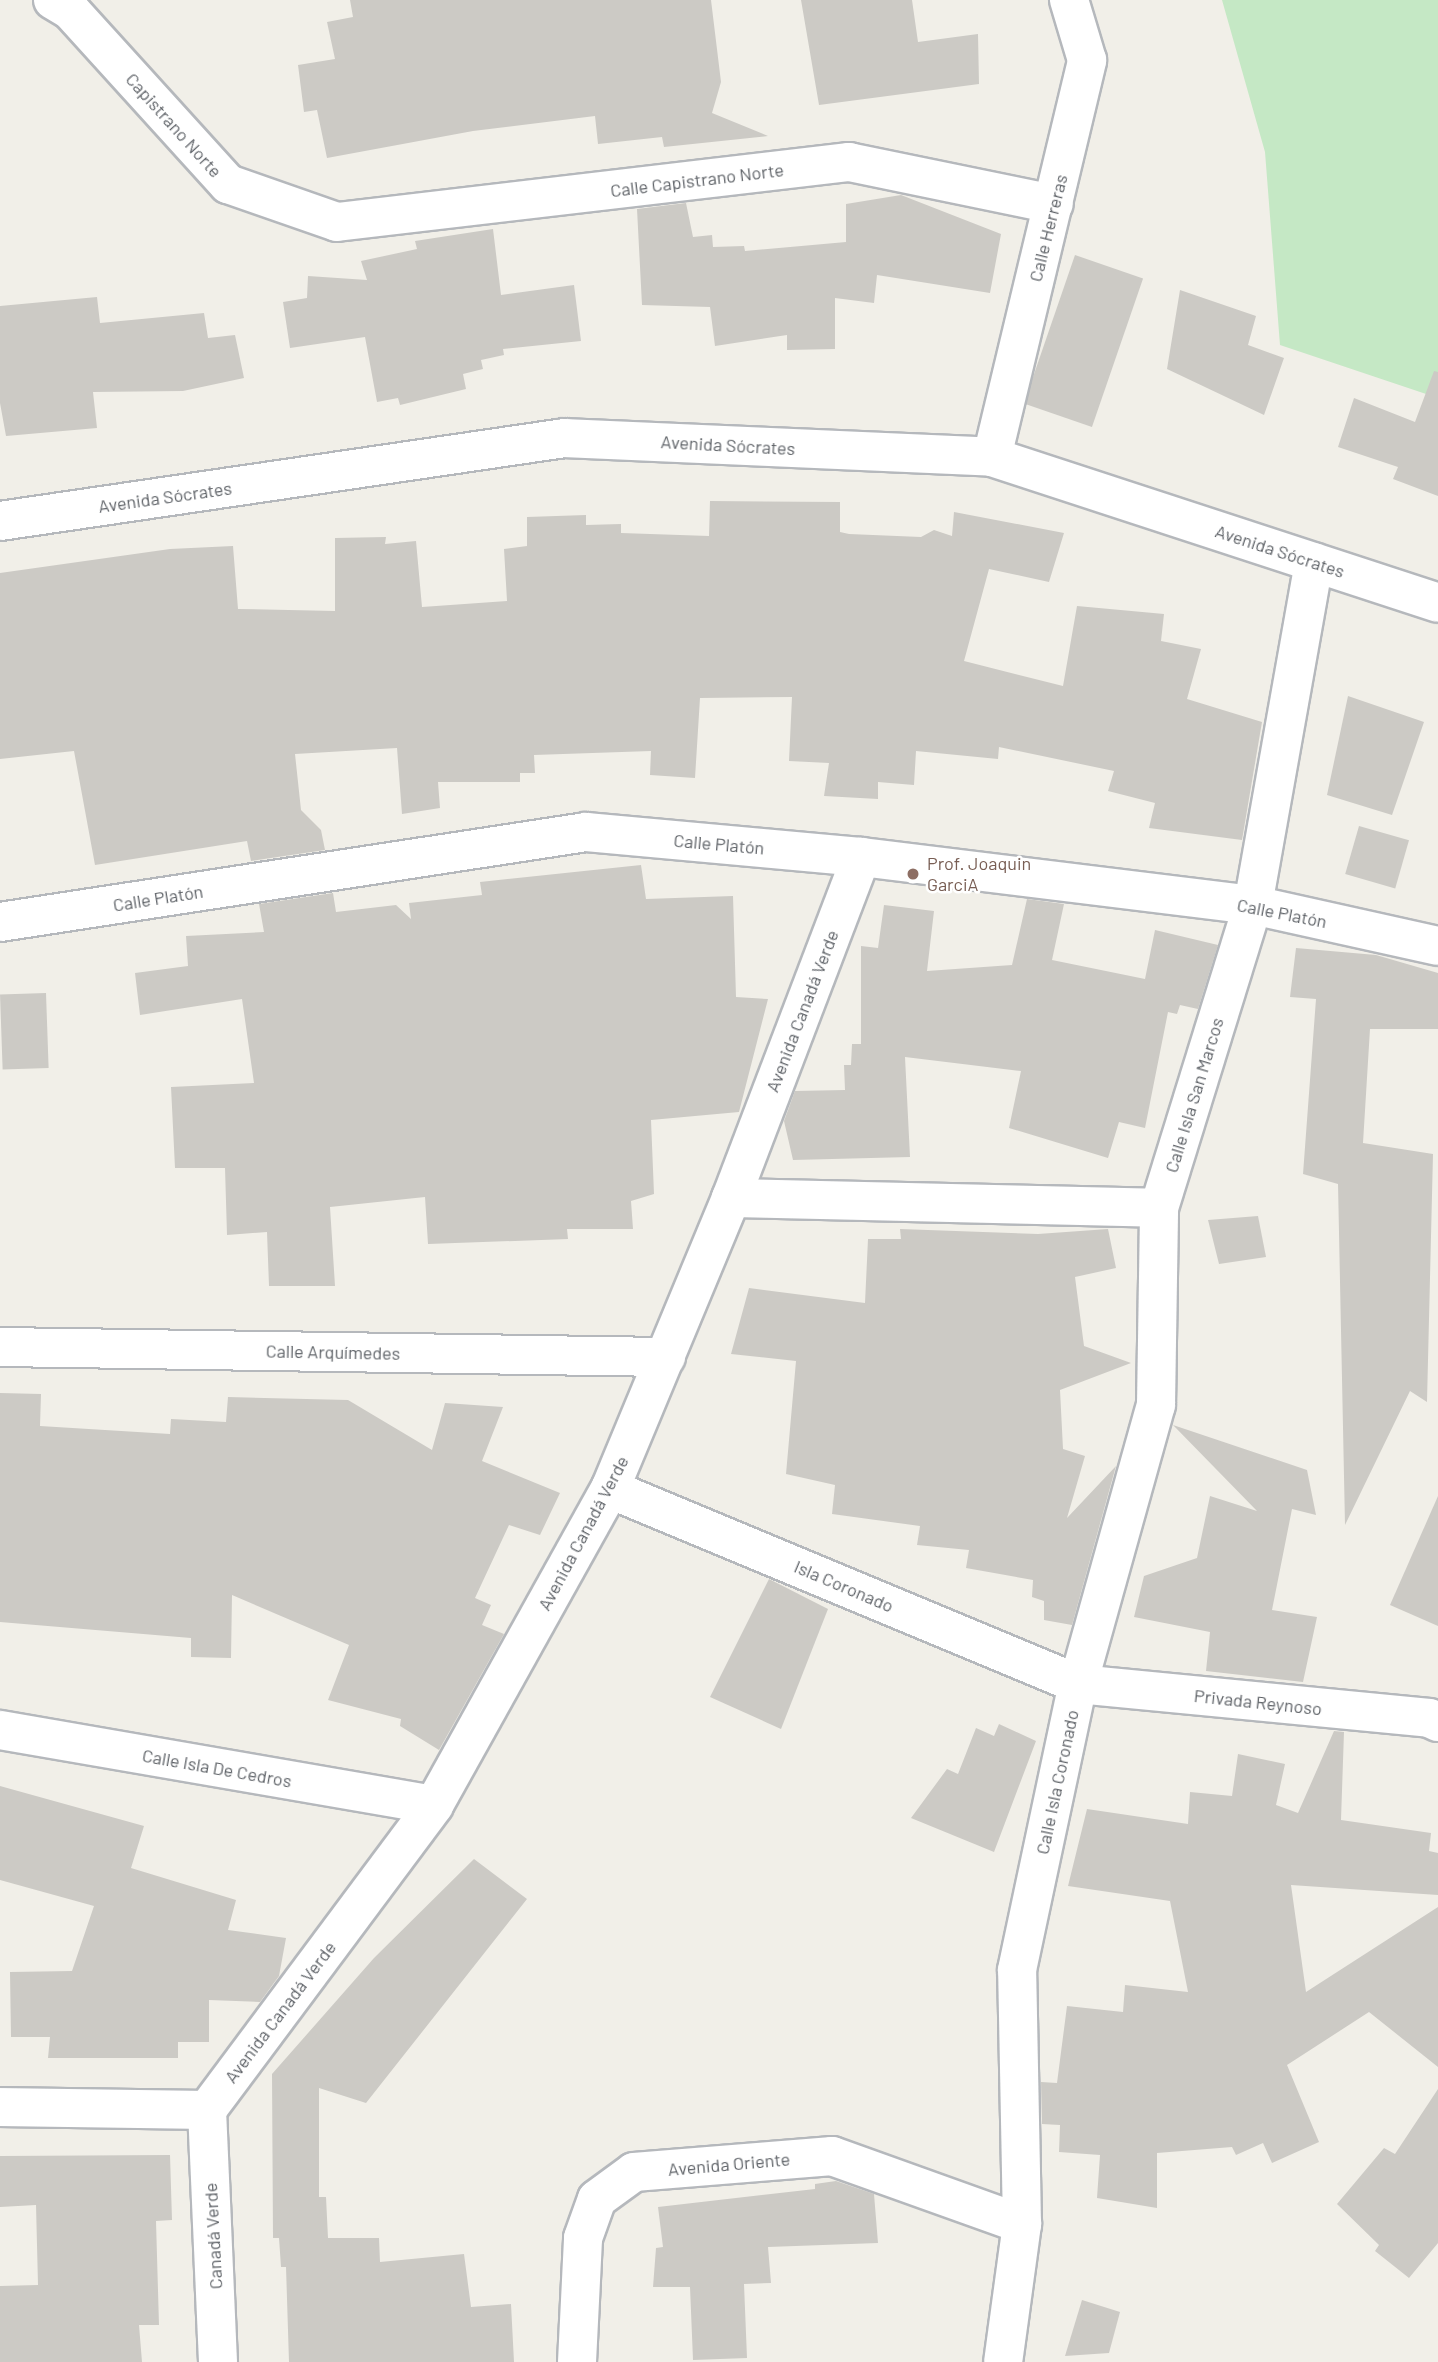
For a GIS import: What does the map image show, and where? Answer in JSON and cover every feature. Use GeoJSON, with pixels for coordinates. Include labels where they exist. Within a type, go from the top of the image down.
{"type":"FeatureCollection","features":[{"type":"Feature","properties":{"kind":"street","name":"Calle Herreras"},"geometry":{"type":"LineString","coordinates":[[992,457],[1087,60],[1069,0]]}},
{"type":"Feature","properties":{"kind":"street","name":"Capistrano Norte"},"geometry":{"type":"LineString","coordinates":[[75,4],[228,184],[337,222]]}},
{"type":"Feature","properties":{"kind":"street","name":"Calle Capistrano Norte"},"geometry":{"type":"LineString","coordinates":[[337,222],[849,162],[1054,204]]}},
{"type":"Feature","properties":{"kind":"street","name":"Avenida Sócrates"},"geometry":{"type":"LineString","coordinates":[[0,521],[565,438],[992,457],[1438,603]]}},
{"type":"Feature","properties":{"kind":"street","name":"Calle Isla San Marcos"},"geometry":{"type":"LineString","coordinates":[[1159,1208],[1253,905],[1314,562]]}},
{"type":"Feature","properties":{"kind":"street","name":"Calle Platón"},"geometry":{"type":"LineString","coordinates":[[0,922],[586,832],[861,857],[1253,905],[1438,946]]}},
{"type":"Feature","properties":{"kind":"street","name":"Avenida Canadá Verde"},"geometry":{"type":"LineString","coordinates":[[207,2110],[434,1805],[610,1489],[731,1198],[861,857]]}},
{"type":"Feature","properties":{"kind":"street"},"geometry":{"type":"LineString","coordinates":[[731,1198],[1159,1208]]}},
{"type":"Feature","properties":{"kind":"street","name":"Calle Isla Coronado"},"geometry":{"type":"LineString","coordinates":[[1003,2362],[1023,2224],[1017,1970],[1078,1684],[1156,1405],[1159,1208]]}},
{"type":"Feature","properties":{"kind":"street","name":"Calle Arquímedes"},"geometry":{"type":"LineString","coordinates":[[0,1347],[666,1357]]}},
{"type":"Feature","properties":{"kind":"street","name":"Isla Coronado"},"geometry":{"type":"LineString","coordinates":[[610,1489],[1078,1684]]}},
{"type":"Feature","properties":{"kind":"street","name":"Privada Reynoso"},"geometry":{"type":"LineString","coordinates":[[1078,1684],[1433,1720]]}},
{"type":"Feature","properties":{"kind":"street","name":"Calle Isla De Cedros"},"geometry":{"type":"LineString","coordinates":[[0,1730],[434,1805]]}},
{"type":"Feature","properties":{"kind":"street"},"geometry":{"type":"LineString","coordinates":[[0,2107],[207,2110]]}},
{"type":"Feature","properties":{"kind":"street","name":"Canadá Verde"},"geometry":{"type":"LineString","coordinates":[[207,2110],[218,2362]]}},
{"type":"Feature","properties":{"kind":"street","name":"Avenida Oriente"},"geometry":{"type":"LineString","coordinates":[[577,2362],[583,2238],[597,2199],[634,2172],[832,2156],[1023,2224]]}},
{"type":"Feature","properties":{"kind":"green space"},"geometry":{"type":"Polygon","coordinates":[[[1222,0],[1438,0],[1438,398],[1280,345],[1265,152],[1222,0]]]}},
{"type":"Feature","properties":{"kind":"building"},"geometry":{"type":"Polygon","coordinates":[[[350,0],[711,0],[721,82],[712,113],[768,136],[664,147],[662,137],[598,144],[595,116],[473,131],[327,158],[317,110],[304,112],[298,65],[335,59],[327,22],[353,17],[350,0]]]}},
{"type":"Feature","properties":{"kind":"building"},"geometry":{"type":"Polygon","coordinates":[[[801,0],[912,0],[918,42],[978,34],[979,84],[819,105],[801,0]]]}},
{"type":"Feature","properties":{"kind":"building"},"geometry":{"type":"Polygon","coordinates":[[[901,195],[1001,234],[990,293],[877,275],[874,303],[835,298],[835,349],[787,350],[787,335],[715,346],[710,307],[642,305],[637,209],[686,203],[693,237],[712,235],[713,247],[744,246],[745,251],[846,242],[846,204],[901,195]]]}},
{"type":"Feature","properties":{"kind":"building"},"geometry":{"type":"Polygon","coordinates":[[[493,229],[501,295],[574,285],[581,341],[503,349],[504,355],[481,360],[483,369],[463,374],[466,389],[400,405],[398,398],[377,402],[365,337],[290,348],[283,302],[307,298],[308,276],[367,280],[361,261],[417,249],[415,241],[493,229]]]}},
{"type":"Feature","properties":{"kind":"building"},"geometry":{"type":"Polygon","coordinates":[[[1075,255],[1143,278],[1092,427],[1024,403],[1075,255]]]}},
{"type":"Feature","properties":{"kind":"building"},"geometry":{"type":"Polygon","coordinates":[[[1180,290],[1256,316],[1248,345],[1284,358],[1264,415],[1167,369],[1180,290]]]}},
{"type":"Feature","properties":{"kind":"building"},"geometry":{"type":"Polygon","coordinates":[[[97,297],[100,323],[204,313],[208,338],[235,335],[244,378],[183,391],[93,392],[97,428],[6,436],[0,403],[0,306],[97,297]]]}},
{"type":"Feature","properties":{"kind":"building"},"geometry":{"type":"Polygon","coordinates":[[[1434,371],[1438,372],[1438,496],[1393,479],[1398,467],[1338,447],[1354,398],[1415,422],[1434,371]]]}},
{"type":"Feature","properties":{"kind":"building"},"geometry":{"type":"Polygon","coordinates":[[[710,501],[840,502],[840,532],[849,534],[921,537],[934,530],[952,536],[954,512],[1064,533],[1049,582],[989,569],[964,661],[1063,686],[1077,606],[1164,614],[1161,641],[1201,649],[1187,699],[1262,722],[1242,840],[1149,828],[1155,803],[1108,791],[1114,771],[999,747],[998,759],[916,751],[914,785],[878,782],[878,799],[824,796],[829,763],[789,761],[792,697],[700,698],[695,778],[650,775],[651,751],[534,755],[535,773],[520,773],[520,782],[438,782],[440,808],[402,814],[397,748],[295,754],[301,810],[321,830],[325,850],[251,861],[247,841],[95,865],[74,751],[0,759],[0,573],[170,549],[233,546],[238,609],[335,611],[335,538],[386,537],[385,544],[416,541],[422,607],[507,601],[504,549],[527,546],[527,517],[586,515],[586,525],[621,524],[621,533],[709,536],[710,501]]]}},
{"type":"Feature","properties":{"kind":"building"},"geometry":{"type":"Polygon","coordinates":[[[1348,696],[1424,722],[1392,815],[1327,795],[1348,696]]]}},
{"type":"Feature","properties":{"kind":"building"},"geometry":{"type":"Polygon","coordinates":[[[1359,826],[1409,840],[1395,888],[1345,874],[1359,826]]]}},
{"type":"Feature","properties":{"kind":"building"},"geometry":{"type":"Polygon","coordinates":[[[641,865],[646,899],[733,896],[736,997],[768,999],[739,1112],[651,1120],[654,1194],[631,1201],[633,1229],[567,1229],[568,1239],[428,1244],[425,1197],[330,1207],[335,1286],[269,1286],[267,1232],[227,1235],[225,1168],[175,1168],[171,1087],[254,1083],[242,999],[140,1015],[135,973],[188,966],[186,936],[264,932],[259,904],[333,893],[336,912],[396,905],[411,919],[409,903],[482,895],[480,882],[641,865]]]}},
{"type":"Feature","properties":{"kind":"building"},"geometry":{"type":"Polygon","coordinates":[[[1027,899],[1064,904],[1052,960],[1145,979],[1155,930],[1218,945],[1198,1009],[1180,1005],[1177,1014],[1168,1012],[1145,1128],[1119,1122],[1108,1158],[1009,1128],[1021,1071],[905,1057],[910,1157],[793,1160],[784,1121],[795,1091],[845,1090],[844,1065],[851,1065],[852,1044],[861,1044],[861,946],[878,948],[884,905],[934,911],[927,971],[1012,965],[1027,899]]]}},
{"type":"Feature","properties":{"kind":"building"},"geometry":{"type":"Polygon","coordinates":[[[1296,948],[1376,955],[1438,973],[1438,1029],[1370,1029],[1363,1143],[1433,1154],[1427,1402],[1410,1391],[1345,1525],[1338,1184],[1303,1174],[1316,999],[1290,997],[1296,948]]]}},
{"type":"Feature","properties":{"kind":"building"},"geometry":{"type":"Polygon","coordinates":[[[46,993],[49,1068],[3,1070],[0,995],[46,993]]]}},
{"type":"Feature","properties":{"kind":"building"},"geometry":{"type":"Polygon","coordinates":[[[1258,1216],[1266,1257],[1219,1264],[1208,1220],[1258,1216]]]}},
{"type":"Feature","properties":{"kind":"building"},"geometry":{"type":"Polygon","coordinates":[[[900,1229],[1038,1234],[1108,1229],[1116,1268],[1075,1277],[1084,1346],[1131,1363],[1060,1390],[1063,1449],[1085,1456],[1067,1518],[1116,1466],[1072,1625],[1044,1620],[1044,1601],[1032,1597],[1033,1580],[966,1568],[969,1550],[917,1545],[920,1526],[832,1514],[835,1485],[786,1474],[796,1361],[731,1354],[749,1288],[865,1303],[868,1239],[901,1239],[900,1229]]]}},
{"type":"Feature","properties":{"kind":"building"},"geometry":{"type":"Polygon","coordinates":[[[0,1393],[41,1394],[40,1426],[170,1434],[171,1419],[226,1422],[228,1397],[348,1400],[432,1450],[445,1403],[503,1407],[482,1461],[560,1493],[540,1535],[509,1525],[475,1598],[491,1605],[482,1625],[504,1634],[439,1750],[400,1726],[401,1719],[328,1700],[349,1645],[232,1595],[231,1658],[191,1657],[191,1638],[0,1622],[0,1393]]]}},
{"type":"Feature","properties":{"kind":"building"},"geometry":{"type":"Polygon","coordinates":[[[1173,1425],[1307,1470],[1316,1515],[1292,1509],[1272,1610],[1317,1617],[1303,1682],[1206,1671],[1210,1632],[1134,1617],[1144,1576],[1197,1558],[1210,1496],[1257,1511],[1173,1425]]]}},
{"type":"Feature","properties":{"kind":"building"},"geometry":{"type":"Polygon","coordinates":[[[1438,1496],[1438,1626],[1390,1605],[1438,1496]]]}},
{"type":"Feature","properties":{"kind":"building"},"geometry":{"type":"Polygon","coordinates":[[[769,1579],[828,1609],[781,1729],[710,1697],[769,1579]]]}},
{"type":"Feature","properties":{"kind":"building"},"geometry":{"type":"Polygon","coordinates":[[[999,1724],[1036,1741],[994,1852],[911,1818],[947,1769],[958,1774],[976,1728],[994,1736],[999,1724]]]}},
{"type":"Feature","properties":{"kind":"building"},"geometry":{"type":"Polygon","coordinates":[[[1334,1731],[1344,1732],[1341,1820],[1431,1833],[1429,1851],[1438,1853],[1438,1895],[1291,1885],[1306,1992],[1438,1907],[1438,2067],[1369,2012],[1287,2065],[1319,2142],[1272,2163],[1263,2143],[1236,2155],[1232,2147],[1157,2153],[1157,2208],[1097,2198],[1100,2155],[1059,2152],[1060,2125],[1042,2124],[1041,2082],[1057,2083],[1067,2006],[1123,2012],[1125,1985],[1188,1992],[1170,1901],[1068,1886],[1087,1809],[1188,1824],[1190,1792],[1232,1796],[1238,1754],[1285,1764],[1276,1805],[1298,1813],[1334,1731]]]}},
{"type":"Feature","properties":{"kind":"building"},"geometry":{"type":"Polygon","coordinates":[[[0,1786],[144,1826],[131,1868],[236,1900],[228,1930],[286,1938],[279,1976],[260,2002],[209,2000],[209,2042],[178,2042],[178,2058],[48,2058],[50,2037],[11,2037],[10,1972],[72,1971],[94,1906],[0,1880],[0,1786]]]}},
{"type":"Feature","properties":{"kind":"building"},"geometry":{"type":"Polygon","coordinates":[[[474,1859],[527,1899],[366,2103],[319,2088],[319,2197],[326,2197],[328,2238],[379,2238],[380,2262],[464,2254],[471,2307],[511,2304],[514,2362],[289,2362],[286,2267],[281,2267],[279,2238],[273,2238],[272,2074],[374,1958],[474,1859]]]}},
{"type":"Feature","properties":{"kind":"building"},"geometry":{"type":"Polygon","coordinates":[[[1438,2089],[1438,2243],[1409,2278],[1375,2251],[1379,2245],[1337,2204],[1384,2148],[1395,2154],[1438,2089]]]}},
{"type":"Feature","properties":{"kind":"building"},"geometry":{"type":"Polygon","coordinates":[[[170,2155],[172,2220],[156,2221],[159,2325],[139,2325],[142,2362],[0,2362],[0,2286],[38,2285],[36,2205],[0,2207],[0,2156],[170,2155]]]}},
{"type":"Feature","properties":{"kind":"building"},"geometry":{"type":"Polygon","coordinates":[[[836,2181],[874,2194],[878,2243],[768,2247],[771,2283],[744,2284],[747,2358],[693,2360],[690,2287],[653,2287],[656,2248],[663,2247],[658,2207],[815,2189],[815,2184],[836,2181]]]}},
{"type":"Feature","properties":{"kind":"building"},"geometry":{"type":"Polygon","coordinates":[[[1082,2300],[1120,2312],[1109,2353],[1065,2356],[1082,2300]]]}},
{"type":"Feature","properties":{"kind":"place","name":"Prof. Joaquin GarciA"},"geometry":{"type":"Point","coordinates":[913,874]}}]}
